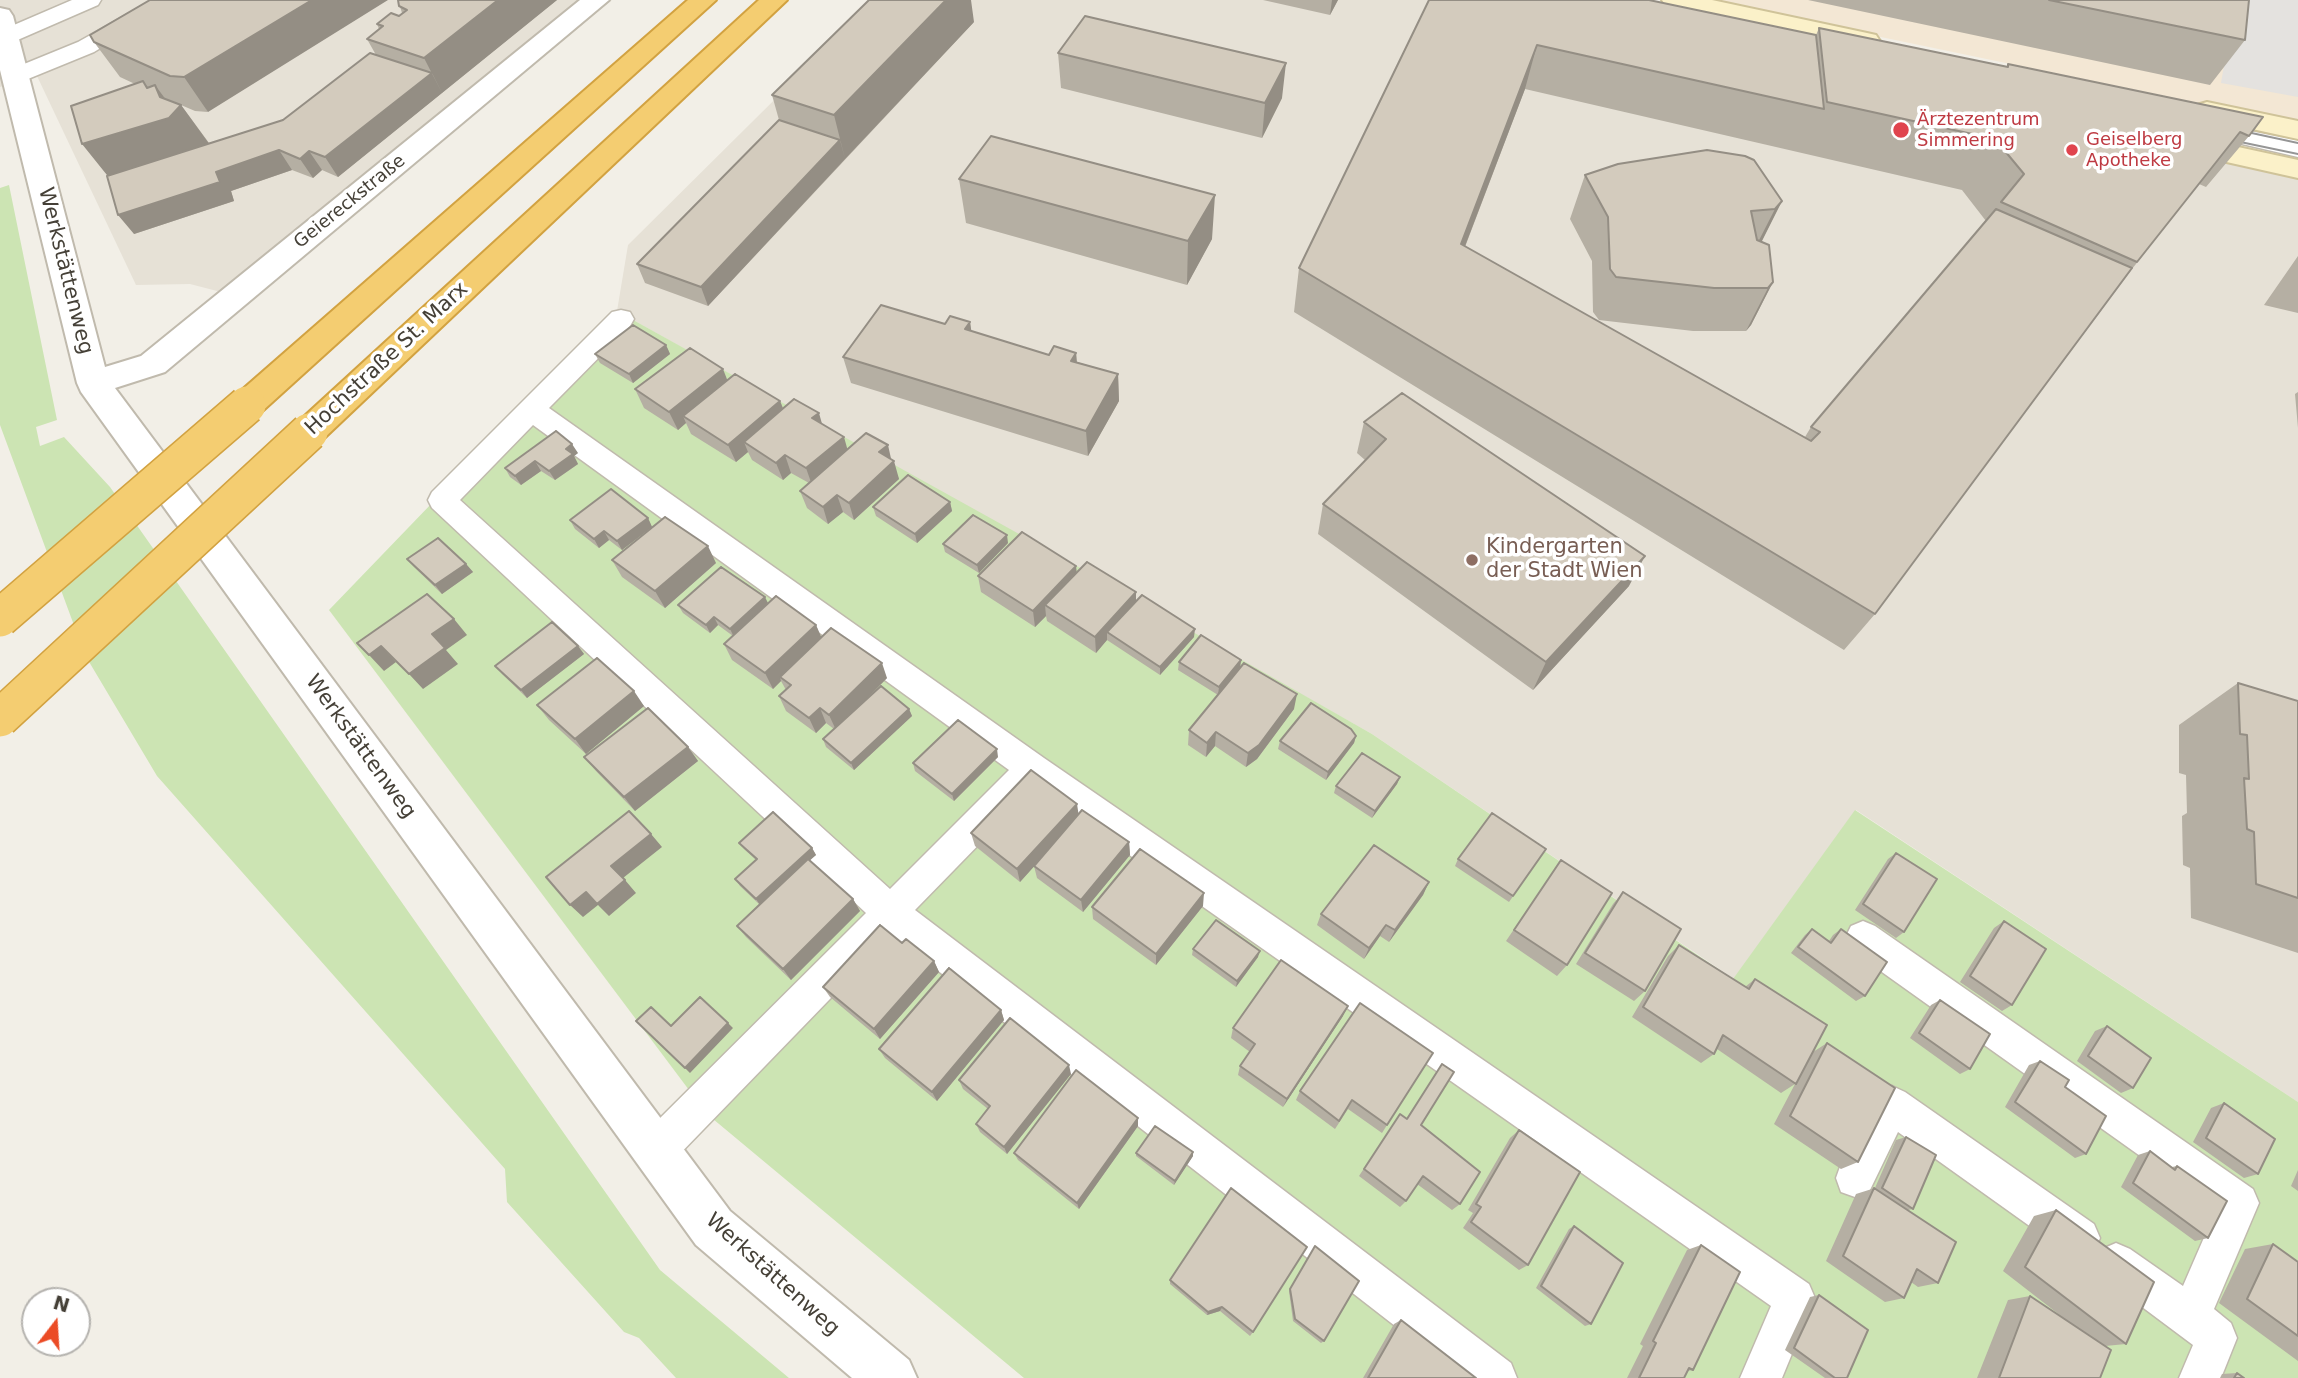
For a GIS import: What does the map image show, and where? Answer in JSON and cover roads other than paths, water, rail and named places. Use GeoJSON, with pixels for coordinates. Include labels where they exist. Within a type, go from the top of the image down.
{"type":"FeatureCollection","features":[{"type":"Feature","properties":{"kind":"highway"},"geometry":{"type":"LineString","coordinates":[[0,618],[247,405],[703,0]]}},
{"type":"Feature","properties":{"kind":"highway","name":"Hochstraße St. Marx"},"geometry":{"type":"LineString","coordinates":[[0,718],[774,0]]}},
{"type":"Feature","properties":{"kind":"main road"},"geometry":{"type":"LineString","coordinates":[[1666,6],[1886,53]]}},
{"type":"Feature","properties":{"kind":"main road"},"geometry":{"type":"LineString","coordinates":[[2178,114],[2298,130]]}},
{"type":"Feature","properties":{"kind":"main road"},"geometry":{"type":"LineString","coordinates":[[2156,138],[2298,169]]}},
{"type":"Feature","properties":{"kind":"street","name":"Geiereckstraße"},"geometry":{"type":"LineString","coordinates":[[93,383],[153,364],[596,0]]}},
{"type":"Feature","properties":{"kind":"street","name":"Werkstättenweg"},"geometry":{"type":"LineString","coordinates":[[3,27],[93,383],[713,1228],[891,1378]]}},
{"type":"Feature","properties":{"kind":"lane"},"geometry":{"type":"LineString","coordinates":[[3,27],[90,0]]}},
{"type":"Feature","properties":{"kind":"lane"},"geometry":{"type":"LineString","coordinates":[[15,76],[86,47],[169,0]]}},
{"type":"Feature","properties":{"kind":"lane"},"geometry":{"type":"LineString","coordinates":[[2178,114],[2298,149]]}},
{"type":"Feature","properties":{"kind":"lane"},"geometry":{"type":"LineString","coordinates":[[621,319],[442,500],[891,914],[1496,1378]]}},
{"type":"Feature","properties":{"kind":"lane"},"geometry":{"type":"LineString","coordinates":[[532,410],[1032,768],[1795,1298],[1761,1378]]}},
{"type":"Feature","properties":{"kind":"lane"},"geometry":{"type":"LineString","coordinates":[[656,1150],[1032,768]]}},
{"type":"Feature","properties":{"kind":"lane"},"geometry":{"type":"LineString","coordinates":[[1863,938],[2239,1203],[2191,1316]]}},
{"type":"Feature","properties":{"kind":"lane"},"geometry":{"type":"LineString","coordinates":[[1855,1178],[1892,1105],[2191,1316],[2216,1338],[2200,1378]]}},
{"type":"Feature","properties":{"kind":"tram line"},"geometry":{"type":"LineString","coordinates":[[2233,129],[2298,143]]}},
{"type":"Feature","properties":{"kind":"tram line"},"geometry":{"type":"LineString","coordinates":[[2226,139],[2298,154]]}},
{"type":"Feature","properties":{"kind":"place","name":"Ärztezentrum Simmering"},"geometry":{"type":"Point","coordinates":[1901,130]}},
{"type":"Feature","properties":{"kind":"place","name":"Geiselberg Apotheke"},"geometry":{"type":"Point","coordinates":[2072,150]}},
{"type":"Feature","properties":{"kind":"place","name":"Kindergarten der Stadt Wien"},"geometry":{"type":"Point","coordinates":[1472,560]}}]}
